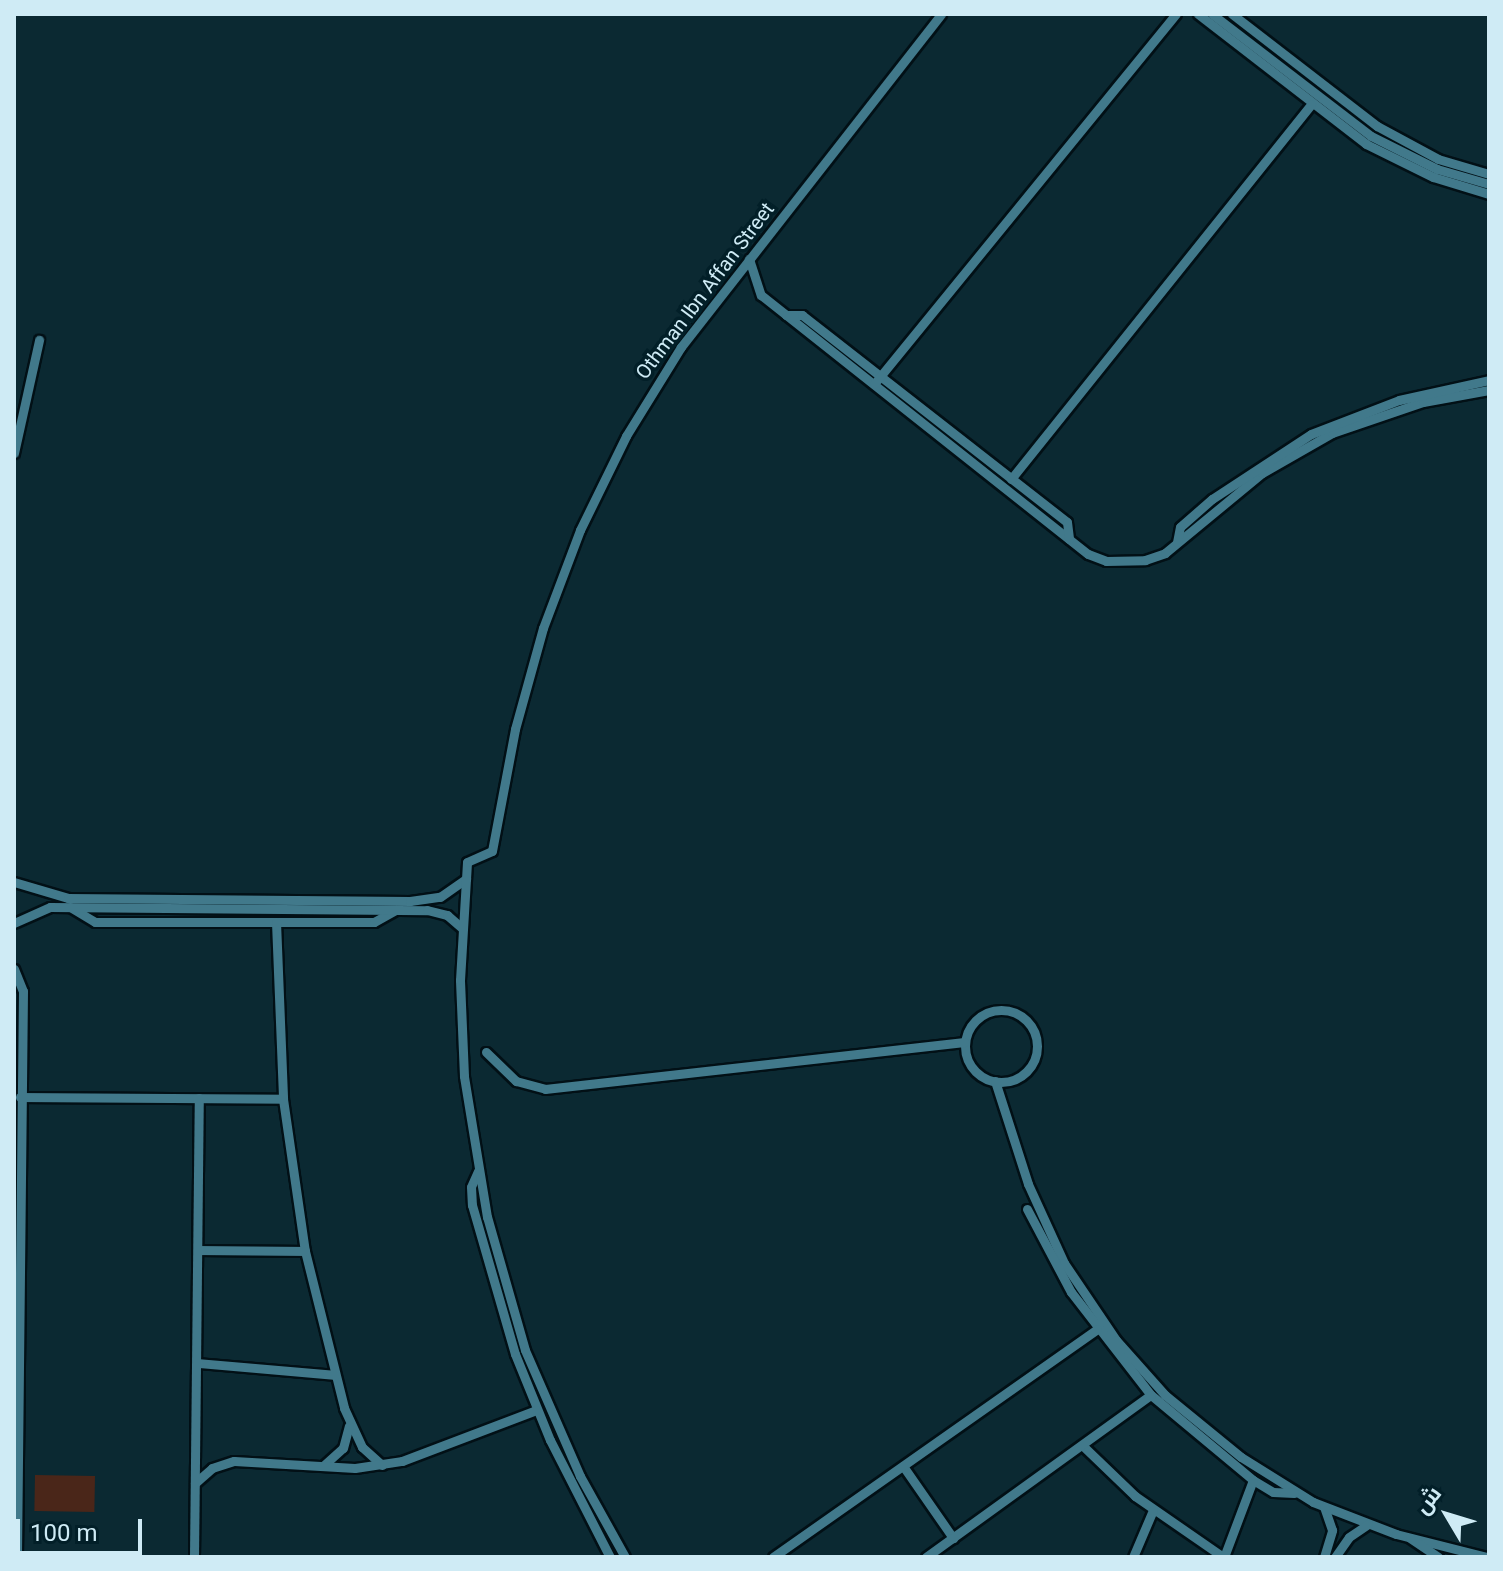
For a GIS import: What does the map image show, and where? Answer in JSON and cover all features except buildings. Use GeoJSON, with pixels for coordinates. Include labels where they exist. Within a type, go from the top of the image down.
{"type":"FeatureCollection","features":[{"type":"Feature","properties":{"kind":"street","name":"Othman Ibn Affan Street"},"geometry":{"type":"LineString","coordinates":[[466,879],[467,862],[492,851],[527,679],[580,530],[652,391],[749,259],[941,14]]}},
{"type":"Feature","properties":{"kind":"street"},"geometry":{"type":"LineString","coordinates":[[877,380],[1176,14]]}},
{"type":"Feature","properties":{"kind":"street"},"geometry":{"type":"LineString","coordinates":[[1198,14],[1311,104],[1397,162],[1489,194]]}},
{"type":"Feature","properties":{"kind":"street"},"geometry":{"type":"LineString","coordinates":[[1212,14],[1371,136],[1437,169],[1489,184]]}},
{"type":"Feature","properties":{"kind":"street"},"geometry":{"type":"LineString","coordinates":[[1232,14],[1377,126],[1438,159],[1489,174]]}},
{"type":"Feature","properties":{"kind":"street"},"geometry":{"type":"LineString","coordinates":[[1011,479],[1311,104]]}},
{"type":"Feature","properties":{"kind":"street"},"geometry":{"type":"LineString","coordinates":[[1371,136],[1377,126]]}},
{"type":"Feature","properties":{"kind":"street"},"geometry":{"type":"LineString","coordinates":[[749,259],[757,291],[786,315],[802,315],[1069,539],[1094,557],[1113,562],[1151,559],[1177,542],[1262,473],[1314,441],[1399,408],[1489,390]]}},
{"type":"Feature","properties":{"kind":"street"},"geometry":{"type":"LineString","coordinates":[[14,453],[39,340]]}},
{"type":"Feature","properties":{"kind":"street"},"geometry":{"type":"LineString","coordinates":[[877,380],[1067,522],[1069,539]]}},
{"type":"Feature","properties":{"kind":"street"},"geometry":{"type":"LineString","coordinates":[[1177,542],[1180,527],[1205,504],[1302,439],[1399,400],[1489,380]]}},
{"type":"Feature","properties":{"kind":"street"},"geometry":{"type":"LineString","coordinates":[[14,882],[68,898],[410,901],[440,897],[466,879]]}},
{"type":"Feature","properties":{"kind":"street"},"geometry":{"type":"LineString","coordinates":[[466,879],[462,928],[464,1076],[478,1171],[525,1350],[580,1476],[625,1557]]}},
{"type":"Feature","properties":{"kind":"street"},"geometry":{"type":"LineString","coordinates":[[14,923],[42,909],[70,907],[396,910],[434,911],[462,928]]}},
{"type":"Feature","properties":{"kind":"street"},"geometry":{"type":"LineString","coordinates":[[70,907],[95,922],[374,922],[396,910]]}},
{"type":"Feature","properties":{"kind":"street"},"geometry":{"type":"LineString","coordinates":[[276,922],[283,1099],[305,1251],[334,1375],[350,1423],[362,1447],[382,1465]]}},
{"type":"Feature","properties":{"kind":"street"},"geometry":{"type":"LineString","coordinates":[[14,969],[23,991],[17,1557]]}},
{"type":"Feature","properties":{"kind":"street"},"geometry":{"type":"LineString","coordinates":[[486,1052],[509,1077],[545,1089],[964,1042],[985,1014],[1001,1009],[1017,1013],[1036,1030],[1032,1066],[1014,1079],[995,1081]]}},
{"type":"Feature","properties":{"kind":"street"},"geometry":{"type":"LineString","coordinates":[[964,1042],[968,1063],[995,1081],[1045,1225],[1102,1321],[1174,1403],[1294,1493],[1368,1524],[1486,1557]]}},
{"type":"Feature","properties":{"kind":"street"},"geometry":{"type":"LineString","coordinates":[[20,1097],[283,1099]]}},
{"type":"Feature","properties":{"kind":"street"},"geometry":{"type":"LineString","coordinates":[[194,1557],[199,1098]]}},
{"type":"Feature","properties":{"kind":"street"},"geometry":{"type":"LineString","coordinates":[[478,1171],[470,1196],[478,1231],[536,1410],[610,1557]]}},
{"type":"Feature","properties":{"kind":"street"},"geometry":{"type":"LineString","coordinates":[[1027,1209],[1058,1272],[1097,1329],[1151,1395],[1253,1480],[1278,1494],[1294,1493]]}},
{"type":"Feature","properties":{"kind":"street"},"geometry":{"type":"LineString","coordinates":[[199,1250],[305,1251]]}},
{"type":"Feature","properties":{"kind":"street"},"geometry":{"type":"LineString","coordinates":[[773,1557],[1097,1329]]}},
{"type":"Feature","properties":{"kind":"street"},"geometry":{"type":"LineString","coordinates":[[198,1363],[334,1375]]}},
{"type":"Feature","properties":{"kind":"street"},"geometry":{"type":"LineString","coordinates":[[926,1557],[1151,1395]]}},
{"type":"Feature","properties":{"kind":"street"},"geometry":{"type":"LineString","coordinates":[[195,1483],[226,1462],[382,1465],[536,1410]]}},
{"type":"Feature","properties":{"kind":"street"},"geometry":{"type":"LineString","coordinates":[[323,1466],[343,1448],[350,1423]]}},
{"type":"Feature","properties":{"kind":"street"},"geometry":{"type":"LineString","coordinates":[[1082,1445],[1153,1510],[1223,1557],[1253,1480]]}},
{"type":"Feature","properties":{"kind":"street"},"geometry":{"type":"LineString","coordinates":[[903,1466],[953,1538]]}},
{"type":"Feature","properties":{"kind":"street"},"geometry":{"type":"LineString","coordinates":[[1324,1507],[1332,1530],[1324,1557]]}},
{"type":"Feature","properties":{"kind":"street"},"geometry":{"type":"LineString","coordinates":[[1133,1557],[1153,1510]]}},
{"type":"Feature","properties":{"kind":"street"},"geometry":{"type":"LineString","coordinates":[[1335,1557],[1349,1537],[1368,1524]]}},
{"type":"Feature","properties":{"kind":"street"},"geometry":{"type":"LineString","coordinates":[[1410,1538],[1438,1557]]}},
{"type":"Feature","properties":{"kind":"shaded area"},"geometry":{"type":"Polygon","coordinates":[[[35,1475],[95,1476],[94,1512],[34,1511],[35,1475]]]}}]}
